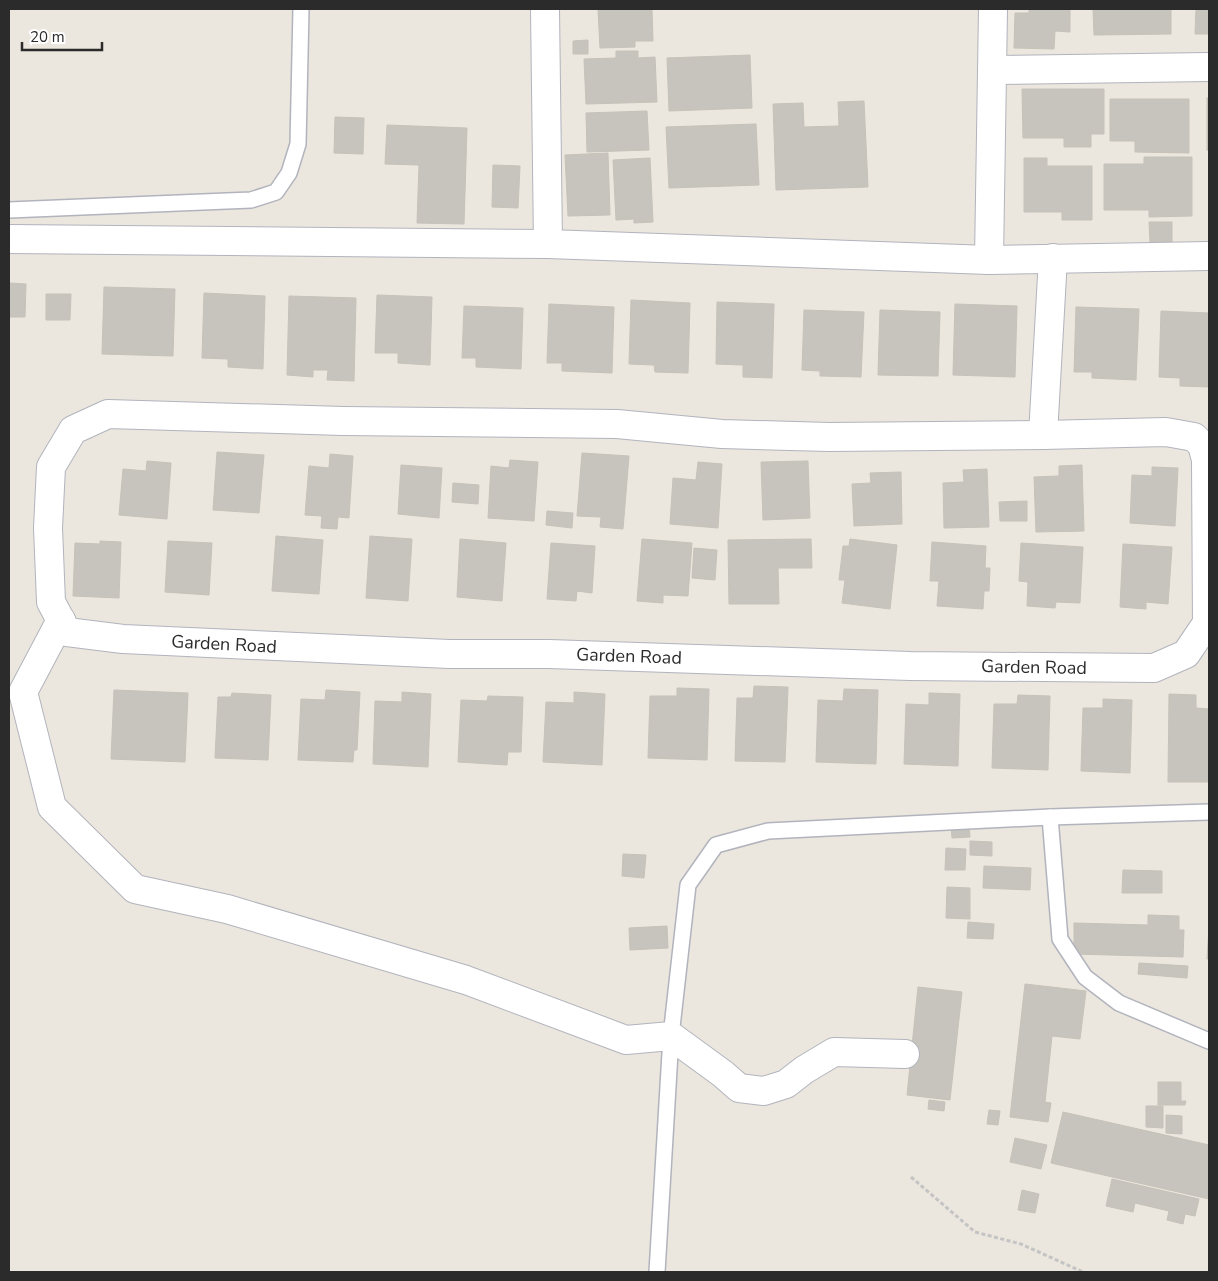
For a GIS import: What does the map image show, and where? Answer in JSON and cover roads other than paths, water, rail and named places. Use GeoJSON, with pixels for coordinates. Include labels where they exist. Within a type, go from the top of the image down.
{"type":"FeatureCollection","features":[{"type":"Feature","properties":{"kind":"street"},"geometry":{"type":"LineString","coordinates":[[545,9],[548,244]]}},
{"type":"Feature","properties":{"kind":"street"},"geometry":{"type":"LineString","coordinates":[[989,260],[993,9]]}},
{"type":"Feature","properties":{"kind":"street"},"geometry":{"type":"LineString","coordinates":[[992,70],[1209,67]]}},
{"type":"Feature","properties":{"kind":"street"},"geometry":{"type":"LineString","coordinates":[[9,239],[548,244],[989,260],[1209,256]]}},
{"type":"Feature","properties":{"kind":"street"},"geometry":{"type":"LineString","coordinates":[[1044,435],[1053,258]]}},
{"type":"Feature","properties":{"kind":"street","name":"Garden Road"},"geometry":{"type":"LineString","coordinates":[[108,414],[343,421],[617,424],[722,434],[829,437],[1044,435],[1166,432],[1194,437],[1202,445],[1206,460],[1207,623],[1186,654],[1154,668],[910,666],[549,654],[449,654],[123,639],[67,632],[51,602],[48,528],[51,467],[73,430],[108,414]]}},
{"type":"Feature","properties":{"kind":"street"},"geometry":{"type":"LineString","coordinates":[[61,620],[23,692],[52,807],[136,889],[227,909],[466,980],[626,1040],[671,1036],[739,1088],[764,1091],[786,1084],[804,1070],[834,1052],[905,1054]]}},
{"type":"Feature","properties":{"kind":"lane"},"geometry":{"type":"LineString","coordinates":[[9,210],[251,200],[276,192],[289,173],[298,144],[301,9]]}},
{"type":"Feature","properties":{"kind":"lane"},"geometry":{"type":"LineString","coordinates":[[657,1272],[671,1036],[688,885],[716,845],[768,832],[1050,817],[1209,812]]}},
{"type":"Feature","properties":{"kind":"lane"},"geometry":{"type":"LineString","coordinates":[[1050,817],[1060,939],[1085,977],[1119,1003],[1209,1041]]}}]}
